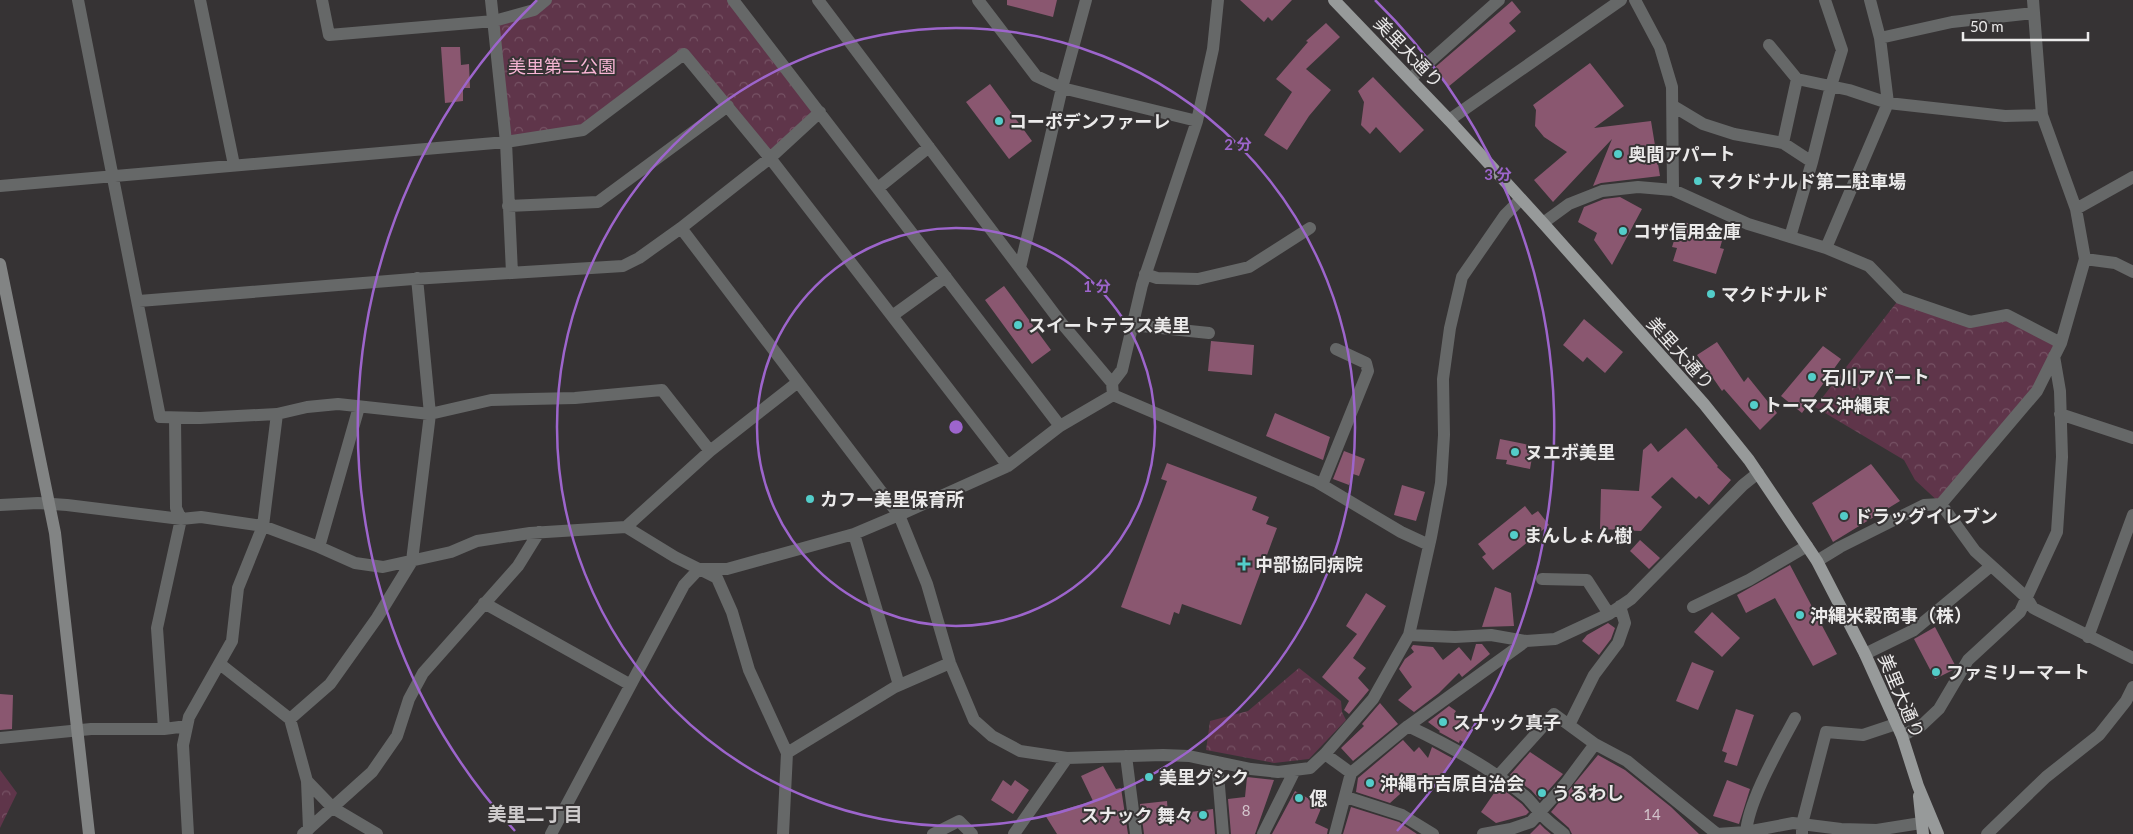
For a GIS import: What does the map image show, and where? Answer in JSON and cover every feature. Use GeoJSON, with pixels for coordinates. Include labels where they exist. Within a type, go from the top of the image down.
{"type":"FeatureCollection","features":[{"type":"Feature","properties":{"kind":"main road","name":"美里大通り"},"geometry":{"type":"LineString","coordinates":[[1334,0],[1449,120],[1521,199],[1704,404],[1758,473],[1817,561],[1866,654],[1899,730],[1918,786],[1938,834]]}},
{"type":"Feature","properties":{"kind":"main road","name":"美里大通り"},"geometry":{"type":"LineString","coordinates":[[1918,786],[1922,829]]}},
{"type":"Feature","properties":{"kind":"street"},"geometry":{"type":"LineString","coordinates":[[78,0],[112,176],[139,301],[160,417],[277,414],[307,407],[338,404],[430,414],[490,400],[574,398],[662,390],[710,451]]}},
{"type":"Feature","properties":{"kind":"street"},"geometry":{"type":"LineString","coordinates":[[200,0],[234,165]]}},
{"type":"Feature","properties":{"kind":"street"},"geometry":{"type":"LineString","coordinates":[[322,0],[329,35],[494,20],[534,10],[546,0]]}},
{"type":"Feature","properties":{"kind":"street"},"geometry":{"type":"LineString","coordinates":[[491,0],[506,142],[512,273]]}},
{"type":"Feature","properties":{"kind":"street"},"geometry":{"type":"LineString","coordinates":[[733,0],[1060,426]]}},
{"type":"Feature","properties":{"kind":"street"},"geometry":{"type":"LineString","coordinates":[[818,0],[1112,389],[1322,485],[1401,532],[1429,545]]}},
{"type":"Feature","properties":{"kind":"street"},"geometry":{"type":"LineString","coordinates":[[978,0],[1036,76],[1062,88],[1197,121]]}},
{"type":"Feature","properties":{"kind":"street"},"geometry":{"type":"LineString","coordinates":[[1020,268],[1062,88],[1086,0]]}},
{"type":"Feature","properties":{"kind":"street"},"geometry":{"type":"LineString","coordinates":[[551,834],[629,684],[684,585],[699,569],[727,569],[854,534],[899,515],[1008,466],[1112,389],[1122,370],[1145,274],[1197,121],[1212,49],[1218,0]]}},
{"type":"Feature","properties":{"kind":"street"},"geometry":{"type":"LineString","coordinates":[[1410,79],[1499,0]]}},
{"type":"Feature","properties":{"kind":"street"},"geometry":{"type":"LineString","coordinates":[[1449,120],[1621,0]]}},
{"type":"Feature","properties":{"kind":"street"},"geometry":{"type":"LineString","coordinates":[[1634,0],[1660,47],[1672,87],[1673,190]]}},
{"type":"Feature","properties":{"kind":"street"},"geometry":{"type":"LineString","coordinates":[[1790,237],[1812,162],[1830,86],[1842,50],[1825,0]]}},
{"type":"Feature","properties":{"kind":"street"},"geometry":{"type":"LineString","coordinates":[[1826,248],[1888,104],[1880,38],[1870,0]]}},
{"type":"Feature","properties":{"kind":"street"},"geometry":{"type":"LineString","coordinates":[[1817,561],[1840,547],[1924,505],[1940,504],[2037,391],[2061,343],[2085,259],[2076,210],[2042,114],[2033,6],[1880,38]]}},
{"type":"Feature","properties":{"kind":"street"},"geometry":{"type":"LineString","coordinates":[[1769,45],[1798,80],[1850,90],[1888,104],[2005,116],[2042,114]]}},
{"type":"Feature","properties":{"kind":"street"},"geometry":{"type":"LineString","coordinates":[[0,186],[506,142],[583,130],[684,54],[770,158],[1008,466]]}},
{"type":"Feature","properties":{"kind":"street"},"geometry":{"type":"LineString","coordinates":[[1784,143],[1798,80]]}},
{"type":"Feature","properties":{"kind":"street"},"geometry":{"type":"LineString","coordinates":[[508,206],[598,202],[728,106]]}},
{"type":"Feature","properties":{"kind":"street"},"geometry":{"type":"LineString","coordinates":[[1673,106],[1703,124],[1734,134],[1784,143],[1812,162]]}},
{"type":"Feature","properties":{"kind":"street"},"geometry":{"type":"LineString","coordinates":[[139,301],[417,278],[623,266],[639,258],[682,228],[770,158],[820,112]]}},
{"type":"Feature","properties":{"kind":"street"},"geometry":{"type":"LineString","coordinates":[[878,188],[929,147]]}},
{"type":"Feature","properties":{"kind":"street"},"geometry":{"type":"LineString","coordinates":[[2076,210],[2133,177]]}},
{"type":"Feature","properties":{"kind":"street"},"geometry":{"type":"LineString","coordinates":[[1543,224],[1569,204],[1602,191],[1638,187],[1673,190],[1748,224],[1826,248],[1869,266],[1900,298],[1970,322],[2007,315],[2061,343]]}},
{"type":"Feature","properties":{"kind":"street"},"geometry":{"type":"LineString","coordinates":[[682,228],[899,515],[927,584],[950,663],[974,720],[992,736],[1020,751],[1067,758],[1172,755],[1278,772],[1310,768],[1325,754],[1373,699],[1409,635],[1441,483],[1444,435],[1443,379],[1450,328],[1462,277],[1505,215],[1521,199]]}},
{"type":"Feature","properties":{"kind":"street"},"geometry":{"type":"LineString","coordinates":[[1145,274],[1158,278],[1198,279],[1248,267],[1310,228]]}},
{"type":"Feature","properties":{"kind":"street"},"geometry":{"type":"LineString","coordinates":[[2085,259],[2115,263],[2133,272]]}},
{"type":"Feature","properties":{"kind":"street"},"geometry":{"type":"LineString","coordinates":[[0,264],[50,504],[89,834]]}},
{"type":"Feature","properties":{"kind":"street"},"geometry":{"type":"LineString","coordinates":[[892,316],[946,277]]}},
{"type":"Feature","properties":{"kind":"street"},"geometry":{"type":"LineString","coordinates":[[290,719],[330,684],[377,618],[412,561],[430,414],[417,278]]}},
{"type":"Feature","properties":{"kind":"street"},"geometry":{"type":"LineString","coordinates":[[1132,325],[1209,334]]}},
{"type":"Feature","properties":{"kind":"street"},"geometry":{"type":"LineString","coordinates":[[1322,485],[1368,371],[1366,363],[1336,348]]}},
{"type":"Feature","properties":{"kind":"street"},"geometry":{"type":"LineString","coordinates":[[1802,829],[1826,732],[1863,735],[1922,725],[1939,709],[1968,660],[2020,612],[2057,532],[2062,457],[2060,390],[2054,356]]}},
{"type":"Feature","properties":{"kind":"street"},"geometry":{"type":"LineString","coordinates":[[626,527],[710,451],[798,382]]}},
{"type":"Feature","properties":{"kind":"street"},"geometry":{"type":"LineString","coordinates":[[319,547],[359,407]]}},
{"type":"Feature","properties":{"kind":"street"},"geometry":{"type":"LineString","coordinates":[[188,834],[183,745],[189,716],[232,641],[238,588],[264,526],[277,414]]}},
{"type":"Feature","properties":{"kind":"street"},"geometry":{"type":"LineString","coordinates":[[2060,414],[2133,438]]}},
{"type":"Feature","properties":{"kind":"street"},"geometry":{"type":"LineString","coordinates":[[164,728],[157,628],[181,519],[176,508],[176,418]]}},
{"type":"Feature","properties":{"kind":"street"},"geometry":{"type":"LineString","coordinates":[[1409,635],[1455,637],[1491,635],[1526,641],[1555,639],[1609,614],[1630,599],[1660,571],[1758,473]]}},
{"type":"Feature","properties":{"kind":"street"},"geometry":{"type":"LineString","coordinates":[[0,505],[50,504],[181,519],[201,517],[264,526],[355,563],[383,567],[450,552],[477,541],[538,532],[626,527],[675,557],[717,578],[732,612],[749,670],[787,753],[783,834]]}},
{"type":"Feature","properties":{"kind":"street"},"geometry":{"type":"LineString","coordinates":[[1940,504],[1975,551],[2027,598],[2032,608],[2133,658]]}},
{"type":"Feature","properties":{"kind":"street"},"geometry":{"type":"LineString","coordinates":[[2088,637],[2133,515]]}},
{"type":"Feature","properties":{"kind":"street"},"geometry":{"type":"LineString","coordinates":[[306,832],[372,772],[397,736],[409,699],[423,672],[518,566],[538,532]]}},
{"type":"Feature","properties":{"kind":"street"},"geometry":{"type":"LineString","coordinates":[[854,534],[900,685]]}},
{"type":"Feature","properties":{"kind":"street"},"geometry":{"type":"LineString","coordinates":[[1693,607],[1749,580],[1806,546]]}},
{"type":"Feature","properties":{"kind":"street"},"geometry":{"type":"LineString","coordinates":[[1866,654],[1914,630],[1991,566]]}},
{"type":"Feature","properties":{"kind":"street"},"geometry":{"type":"LineString","coordinates":[[1542,579],[1587,580],[1609,614]]}},
{"type":"Feature","properties":{"kind":"street"},"geometry":{"type":"LineString","coordinates":[[484,603],[629,684]]}},
{"type":"Feature","properties":{"kind":"street"},"geometry":{"type":"LineString","coordinates":[[1569,725],[1594,675],[1618,643],[1625,623],[1620,606]]}},
{"type":"Feature","properties":{"kind":"street"},"geometry":{"type":"LineString","coordinates":[[1335,834],[1351,773],[1408,726],[1526,641]]}},
{"type":"Feature","properties":{"kind":"street"},"geometry":{"type":"LineString","coordinates":[[787,753],[900,685],[950,663]]}},
{"type":"Feature","properties":{"kind":"street"},"geometry":{"type":"LineString","coordinates":[[220,664],[290,719],[307,781],[306,832]]}},
{"type":"Feature","properties":{"kind":"street"},"geometry":{"type":"LineString","coordinates":[[1987,834],[2046,777],[2099,736],[2126,701],[2133,687]]}},
{"type":"Feature","properties":{"kind":"street"},"geometry":{"type":"LineString","coordinates":[[1498,776],[1554,714],[1595,744],[1627,761],[1717,834],[1746,833],[1794,823],[1802,829],[1840,829],[1867,832],[1922,829]]}},
{"type":"Feature","properties":{"kind":"street"},"geometry":{"type":"LineString","coordinates":[[1746,833],[1754,802],[1795,718]]}},
{"type":"Feature","properties":{"kind":"street"},"geometry":{"type":"LineString","coordinates":[[0,738],[78,730],[187,726]]}},
{"type":"Feature","properties":{"kind":"street"},"geometry":{"type":"LineString","coordinates":[[1408,726],[1453,748],[1498,776],[1530,801],[1564,834]]}},
{"type":"Feature","properties":{"kind":"street"},"geometry":{"type":"LineString","coordinates":[[1483,834],[1512,829],[1531,822],[1566,783],[1595,744]]}},
{"type":"Feature","properties":{"kind":"street"},"geometry":{"type":"LineString","coordinates":[[1325,754],[1351,773]]}},
{"type":"Feature","properties":{"kind":"street"},"geometry":{"type":"LineString","coordinates":[[1126,756],[1136,834]]}},
{"type":"Feature","properties":{"kind":"street"},"geometry":{"type":"LineString","coordinates":[[1014,834],[1067,758]]}},
{"type":"Feature","properties":{"kind":"street"},"geometry":{"type":"LineString","coordinates":[[1217,762],[1223,834]]}},
{"type":"Feature","properties":{"kind":"street"},"geometry":{"type":"LineString","coordinates":[[1263,834],[1295,770]]}},
{"type":"Feature","properties":{"kind":"street"},"geometry":{"type":"LineString","coordinates":[[307,781],[333,808],[377,834]]}},
{"type":"Feature","properties":{"kind":"street"},"geometry":{"type":"LineString","coordinates":[[1346,797],[1402,815],[1433,834]]}},
{"type":"Feature","properties":{"kind":"street"},"geometry":{"type":"LineString","coordinates":[[933,834],[959,821],[972,834]]}},
{"type":"Feature","properties":{"kind":"green space","name":"美里第二公園"},"geometry":{"type":"Polygon","coordinates":[[[546,0],[733,0],[820,112],[770,158],[684,54],[583,130],[506,142],[494,21],[546,0]]]}},
{"type":"Feature","properties":{"kind":"green space"},"geometry":{"type":"Polygon","coordinates":[[[1900,298],[1970,322],[2007,315],[2061,343],[2037,391],[1941,504],[1915,480],[1904,460],[1815,407],[1900,298]]]}},
{"type":"Feature","properties":{"kind":"green space"},"geometry":{"type":"Polygon","coordinates":[[[1299,668],[1341,701],[1342,712],[1346,720],[1309,759],[1274,763],[1206,750],[1210,721],[1248,711],[1299,668]]]}},
{"type":"Feature","properties":{"kind":"green space"},"geometry":{"type":"Polygon","coordinates":[[[0,770],[17,793],[0,828],[0,770]]]}},
{"type":"Feature","properties":{"kind":"building"},"geometry":{"type":"Polygon","coordinates":[[[1007,0],[1057,0],[1053,17],[1007,5],[1007,0]]]}},
{"type":"Feature","properties":{"kind":"building"},"geometry":{"type":"Polygon","coordinates":[[[1240,0],[1292,0],[1272,21],[1268,17],[1264,22],[1240,0]]]}},
{"type":"Feature","properties":{"kind":"building"},"geometry":{"type":"Polygon","coordinates":[[[1512,1],[1521,12],[1509,23],[1516,31],[1448,87],[1433,69],[1512,1]]]}},
{"type":"Feature","properties":{"kind":"building"},"geometry":{"type":"Polygon","coordinates":[[[1326,23],[1340,37],[1306,69],[1331,90],[1309,116],[1287,150],[1264,135],[1292,92],[1276,79],[1308,42],[1306,41],[1326,23]]]}},
{"type":"Feature","properties":{"kind":"building"},"geometry":{"type":"Polygon","coordinates":[[[441,47],[460,47],[461,65],[469,64],[470,88],[463,88],[463,101],[445,103],[441,47]]]}},
{"type":"Feature","properties":{"kind":"building"},"geometry":{"type":"Polygon","coordinates":[[[1590,63],[1624,106],[1594,128],[1651,121],[1660,176],[1601,183],[1593,186],[1612,139],[1553,202],[1534,180],[1567,152],[1544,137],[1535,126],[1536,110],[1533,105],[1590,63]]]}},
{"type":"Feature","properties":{"kind":"building"},"geometry":{"type":"Polygon","coordinates":[[[1373,77],[1424,130],[1400,153],[1376,127],[1370,134],[1361,125],[1364,102],[1358,91],[1373,77]]]}},
{"type":"Feature","properties":{"kind":"building","name":"コーポデンファーレ"},"geometry":{"type":"Polygon","coordinates":[[[990,84],[1032,141],[1009,159],[966,102],[990,84]]]}},
{"type":"Feature","properties":{"kind":"building"},"geometry":{"type":"Polygon","coordinates":[[[1620,197],[1642,209],[1612,265],[1594,240],[1597,233],[1578,222],[1584,207],[1604,199],[1620,197]]]}},
{"type":"Feature","properties":{"kind":"building"},"geometry":{"type":"Polygon","coordinates":[[[1684,222],[1715,232],[1713,238],[1722,241],[1720,248],[1724,249],[1716,274],[1673,261],[1677,248],[1672,247],[1679,225],[1683,226],[1684,222]]]}},
{"type":"Feature","properties":{"kind":"building","name":"スイートテラス美里"},"geometry":{"type":"Polygon","coordinates":[[[1004,286],[1051,350],[1032,364],[985,300],[1004,286]]]}},
{"type":"Feature","properties":{"kind":"building"},"geometry":{"type":"Polygon","coordinates":[[[1584,319],[1623,352],[1605,373],[1587,357],[1583,362],[1563,345],[1584,319]]]}},
{"type":"Feature","properties":{"kind":"building"},"geometry":{"type":"Polygon","coordinates":[[[1211,341],[1254,345],[1252,375],[1208,371],[1211,341]]]}},
{"type":"Feature","properties":{"kind":"building"},"geometry":{"type":"Polygon","coordinates":[[[1717,342],[1744,382],[1748,377],[1777,413],[1760,430],[1724,389],[1722,391],[1697,355],[1717,342]]]}},
{"type":"Feature","properties":{"kind":"building","name":"石川アパート"},"geometry":{"type":"Polygon","coordinates":[[[1823,346],[1841,359],[1802,413],[1781,396],[1823,346]]]}},
{"type":"Feature","properties":{"kind":"building"},"geometry":{"type":"Polygon","coordinates":[[[1275,413],[1330,437],[1323,460],[1266,436],[1275,413]]]}},
{"type":"Feature","properties":{"kind":"building"},"geometry":{"type":"Polygon","coordinates":[[[1686,428],[1717,467],[1731,480],[1709,505],[1699,496],[1696,499],[1672,477],[1651,497],[1662,507],[1641,531],[1600,529],[1601,489],[1639,491],[1643,450],[1651,443],[1658,452],[1686,428]]]}},
{"type":"Feature","properties":{"kind":"building","name":"ヌエボ美里"},"geometry":{"type":"Polygon","coordinates":[[[1500,439],[1534,446],[1530,469],[1506,464],[1507,460],[1496,459],[1500,439]]]}},
{"type":"Feature","properties":{"kind":"building"},"geometry":{"type":"Polygon","coordinates":[[[1344,451],[1365,459],[1359,476],[1353,474],[1349,485],[1333,479],[1344,451]]]}},
{"type":"Feature","properties":{"kind":"building"},"geometry":{"type":"Polygon","coordinates":[[[1167,463],[1257,497],[1252,510],[1269,517],[1266,524],[1277,528],[1241,625],[1182,604],[1179,614],[1174,612],[1170,625],[1121,607],[1167,481],[1161,479],[1167,463]]]}},
{"type":"Feature","properties":{"kind":"building"},"geometry":{"type":"Polygon","coordinates":[[[1871,464],[1900,501],[1833,542],[1812,503],[1871,464]]]}},
{"type":"Feature","properties":{"kind":"building"},"geometry":{"type":"Polygon","coordinates":[[[1402,485],[1425,492],[1416,521],[1394,515],[1402,485]]]}},
{"type":"Feature","properties":{"kind":"building","name":"まんしょん樹"},"geometry":{"type":"Polygon","coordinates":[[[1525,506],[1532,515],[1538,511],[1549,525],[1493,570],[1482,557],[1486,554],[1478,544],[1525,506]]]}},
{"type":"Feature","properties":{"kind":"building"},"geometry":{"type":"Polygon","coordinates":[[[1640,540],[1660,558],[1649,569],[1630,551],[1640,540]]]}},
{"type":"Feature","properties":{"kind":"building"},"geometry":{"type":"Polygon","coordinates":[[[1790,565],[1837,654],[1813,666],[1775,598],[1746,613],[1737,595],[1790,565]]]}},
{"type":"Feature","properties":{"kind":"building"},"geometry":{"type":"Polygon","coordinates":[[[1495,587],[1511,593],[1514,626],[1482,627],[1495,587]]]}},
{"type":"Feature","properties":{"kind":"building"},"geometry":{"type":"Polygon","coordinates":[[[1366,593],[1386,606],[1353,658],[1366,668],[1358,678],[1369,690],[1349,714],[1344,710],[1349,701],[1322,677],[1357,634],[1346,626],[1366,593]]]}},
{"type":"Feature","properties":{"kind":"building"},"geometry":{"type":"Polygon","coordinates":[[[1712,612],[1740,638],[1722,657],[1694,632],[1712,612]]]}},
{"type":"Feature","properties":{"kind":"building"},"geometry":{"type":"Polygon","coordinates":[[[1608,623],[1615,628],[1611,639],[1599,655],[1582,641],[1587,635],[1608,623]]]}},
{"type":"Feature","properties":{"kind":"building"},"geometry":{"type":"Polygon","coordinates":[[[1935,627],[1955,665],[1953,670],[1935,679],[1914,639],[1935,627]]]}},
{"type":"Feature","properties":{"kind":"building"},"geometry":{"type":"Polygon","coordinates":[[[1476,644],[1482,644],[1490,654],[1462,677],[1459,673],[1439,693],[1414,712],[1398,700],[1412,687],[1399,669],[1405,659],[1414,652],[1411,648],[1413,645],[1433,647],[1443,660],[1459,647],[1471,661],[1476,644]]]}},
{"type":"Feature","properties":{"kind":"building"},"geometry":{"type":"Polygon","coordinates":[[[1692,662],[1714,671],[1698,710],[1676,701],[1692,662]]]}},
{"type":"Feature","properties":{"kind":"building"},"geometry":{"type":"Polygon","coordinates":[[[0,694],[13,695],[12,729],[0,730],[0,694]]]}},
{"type":"Feature","properties":{"kind":"building"},"geometry":{"type":"Polygon","coordinates":[[[1380,703],[1398,724],[1353,761],[1341,748],[1364,726],[1362,724],[1380,703]]]}},
{"type":"Feature","properties":{"kind":"building"},"geometry":{"type":"Polygon","coordinates":[[[1449,706],[1456,711],[1454,714],[1473,728],[1463,742],[1460,740],[1459,743],[1439,732],[1428,722],[1449,706]]]}},
{"type":"Feature","properties":{"kind":"building"},"geometry":{"type":"Polygon","coordinates":[[[1736,709],[1754,715],[1737,766],[1724,762],[1727,753],[1722,751],[1736,709]]]}},
{"type":"Feature","properties":{"kind":"building"},"geometry":{"type":"Polygon","coordinates":[[[1403,740],[1414,752],[1419,747],[1428,758],[1432,747],[1452,758],[1438,788],[1418,778],[1390,803],[1356,792],[1358,778],[1403,740]]]}},
{"type":"Feature","properties":{"kind":"building"},"geometry":{"type":"Polygon","coordinates":[[[1530,752],[1563,774],[1540,800],[1531,790],[1510,775],[1530,752]]]}},
{"type":"Feature","properties":{"kind":"building"},"geometry":{"type":"Polygon","coordinates":[[[1598,755],[1625,770],[1671,807],[1699,834],[1572,834],[1569,828],[1551,812],[1598,755]]]}},
{"type":"Feature","properties":{"kind":"building"},"geometry":{"type":"Polygon","coordinates":[[[1103,766],[1116,789],[1121,788],[1128,834],[1057,834],[1045,815],[1093,801],[1081,776],[1103,766]]]}},
{"type":"Feature","properties":{"kind":"building"},"geometry":{"type":"Polygon","coordinates":[[[1247,777],[1274,780],[1255,834],[1231,834],[1228,799],[1245,797],[1247,777]]]}},
{"type":"Feature","properties":{"kind":"building"},"geometry":{"type":"Polygon","coordinates":[[[1003,780],[1011,786],[1015,780],[1029,790],[1013,814],[991,800],[1003,780]]]}},
{"type":"Feature","properties":{"kind":"building"},"geometry":{"type":"Polygon","coordinates":[[[1727,780],[1750,789],[1739,824],[1713,816],[1727,780]]]}},
{"type":"Feature","properties":{"kind":"building"},"geometry":{"type":"Polygon","coordinates":[[[1499,786],[1529,812],[1526,815],[1496,823],[1481,812],[1499,786]]]}},
{"type":"Feature","properties":{"kind":"building"},"geometry":{"type":"Polygon","coordinates":[[[1295,791],[1322,806],[1315,823],[1328,829],[1327,834],[1272,834],[1295,791]]]}},
{"type":"Feature","properties":{"kind":"building"},"geometry":{"type":"Polygon","coordinates":[[[1167,801],[1168,815],[1213,809],[1215,834],[1144,834],[1140,804],[1167,801]]]}},
{"type":"Feature","properties":{"kind":"building"},"geometry":{"type":"Polygon","coordinates":[[[1351,807],[1399,822],[1417,834],[1343,834],[1351,807]]]}},
{"type":"Feature","properties":{"kind":"building"},"geometry":{"type":"Polygon","coordinates":[[[1540,824],[1545,829],[1551,834],[1530,834],[1540,824]]]}},
{"type":"Feature","properties":{"kind":"place","name":"コーポデンファーレ"},"geometry":{"type":"Point","coordinates":[999,121]}},
{"type":"Feature","properties":{"kind":"place","name":"奥間アパート"},"geometry":{"type":"Point","coordinates":[1618,154]}},
{"type":"Feature","properties":{"kind":"place","name":"マクドナルド第二駐車場"},"geometry":{"type":"Point","coordinates":[1698,181]}},
{"type":"Feature","properties":{"kind":"place","name":"コザ信用金庫"},"geometry":{"type":"Point","coordinates":[1623,231]}},
{"type":"Feature","properties":{"kind":"place","name":"マクドナルド"},"geometry":{"type":"Point","coordinates":[1711,294]}},
{"type":"Feature","properties":{"kind":"place","name":"スイートテラス美里"},"geometry":{"type":"Point","coordinates":[1018,325]}},
{"type":"Feature","properties":{"kind":"place","name":"石川アパート"},"geometry":{"type":"Point","coordinates":[1812,377]}},
{"type":"Feature","properties":{"kind":"place","name":"トーマス沖縄東"},"geometry":{"type":"Point","coordinates":[1754,405]}},
{"type":"Feature","properties":{"kind":"place","name":"ヌエボ美里"},"geometry":{"type":"Point","coordinates":[1515,452]}},
{"type":"Feature","properties":{"kind":"place","name":"カフー美里保育所"},"geometry":{"type":"Point","coordinates":[810,499]}},
{"type":"Feature","properties":{"kind":"place","name":"ドラッグイレブン"},"geometry":{"type":"Point","coordinates":[1844,516]}},
{"type":"Feature","properties":{"kind":"place","name":"まんしょん樹"},"geometry":{"type":"Point","coordinates":[1514,535]}},
{"type":"Feature","properties":{"kind":"place","name":"中部協同病院"},"geometry":{"type":"Point","coordinates":[1244,564]}},
{"type":"Feature","properties":{"kind":"place","name":"沖縄米穀商事（株）"},"geometry":{"type":"Point","coordinates":[1800,615]}},
{"type":"Feature","properties":{"kind":"place","name":"ファミリーマート"},"geometry":{"type":"Point","coordinates":[1936,672]}},
{"type":"Feature","properties":{"kind":"place","name":"スナック真子"},"geometry":{"type":"Point","coordinates":[1443,722]}},
{"type":"Feature","properties":{"kind":"place","name":"美里グシク"},"geometry":{"type":"Point","coordinates":[1149,777]}},
{"type":"Feature","properties":{"kind":"place","name":"沖縄市吉原自治会"},"geometry":{"type":"Point","coordinates":[1370,783]}},
{"type":"Feature","properties":{"kind":"place","name":"うるわし"},"geometry":{"type":"Point","coordinates":[1542,793]}},
{"type":"Feature","properties":{"kind":"place","name":"偲"},"geometry":{"type":"Point","coordinates":[1299,798]}},
{"type":"Feature","properties":{"kind":"place","name":"スナック 舞々"},"geometry":{"type":"Point","coordinates":[1203,815]}},
{"type":"Feature","properties":{"kind":"district","name":"美里二丁目"},"geometry":{"type":"Point","coordinates":[535,813]}}]}
